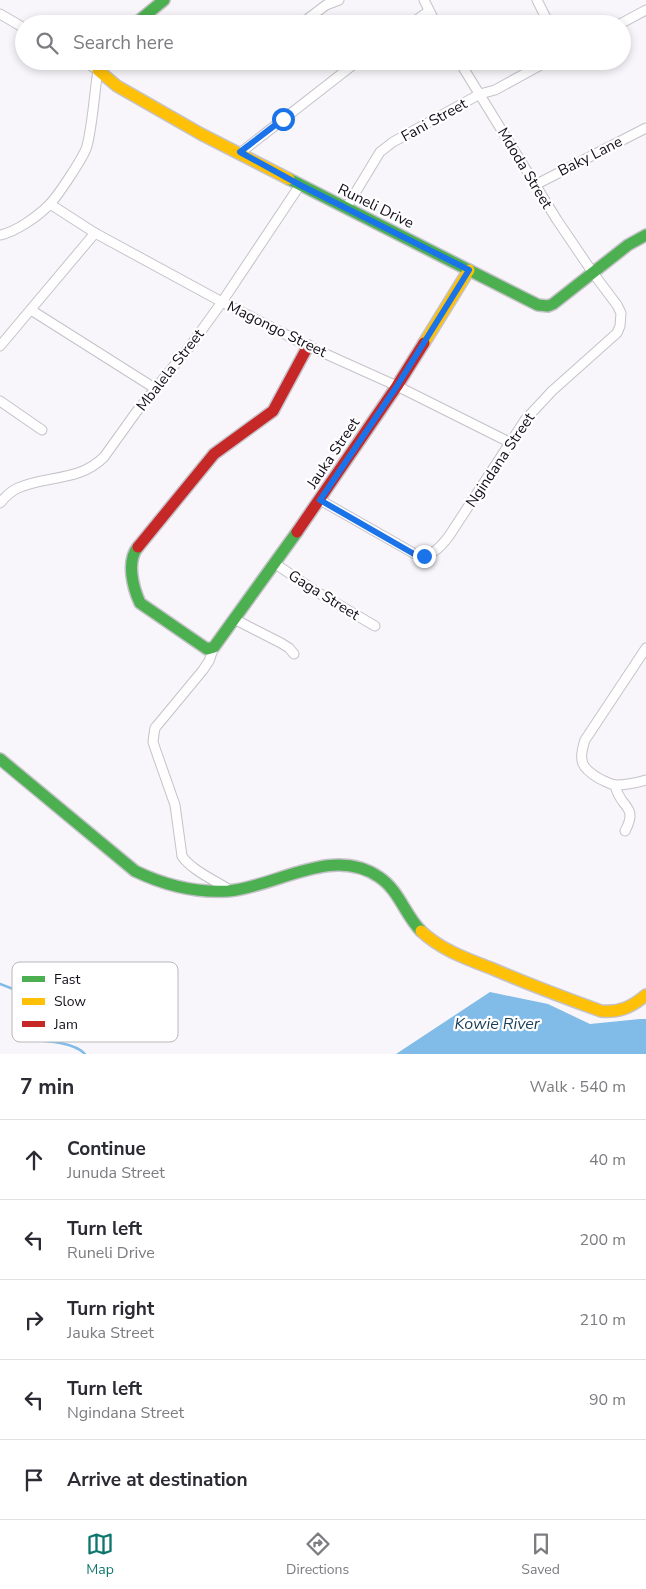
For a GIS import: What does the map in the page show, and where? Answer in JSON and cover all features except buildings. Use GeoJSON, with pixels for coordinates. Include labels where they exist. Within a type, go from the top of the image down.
{"type":"FeatureCollection","features":[{"type":"Feature","properties":{"kind":"street"},"geometry":{"type":"LineString","coordinates":[[146,15],[164,0]]}},
{"type":"Feature","properties":{"kind":"street"},"geometry":{"type":"LineString","coordinates":[[313,15],[326,5],[339,0]]}},
{"type":"Feature","properties":{"kind":"street"},"geometry":{"type":"LineString","coordinates":[[424,0],[431,15]]}},
{"type":"Feature","properties":{"kind":"street"},"geometry":{"type":"LineString","coordinates":[[537,0],[544,15]]}},
{"type":"Feature","properties":{"kind":"street"},"geometry":{"type":"LineString","coordinates":[[631,18],[646,10]]}},
{"type":"Feature","properties":{"kind":"street"},"geometry":{"type":"LineString","coordinates":[[423,15],[429,11]]}},
{"type":"Feature","properties":{"kind":"street"},"geometry":{"type":"LineString","coordinates":[[0,14],[15,23]]}},
{"type":"Feature","properties":{"kind":"street"},"geometry":{"type":"LineString","coordinates":[[0,235],[24,224],[50,204],[78,164],[87,147],[100,70]]}},
{"type":"Feature","properties":{"kind":"street","name":"Runeli Drive"},"geometry":{"type":"LineString","coordinates":[[104,70],[113,83],[201,134],[240,152],[300,185],[538,305],[548,306],[558,301],[628,245],[646,235]]}},
{"type":"Feature","properties":{"kind":"street"},"geometry":{"type":"LineString","coordinates":[[240,152],[346,70]]}},
{"type":"Feature","properties":{"kind":"street","name":"Mdoda Street"},"geometry":{"type":"LineString","coordinates":[[465,70],[556,220],[593,273]]}},
{"type":"Feature","properties":{"kind":"street","name":"Fani Street"},"geometry":{"type":"LineString","coordinates":[[346,208],[380,152],[394,142],[480,94],[495,90],[532,70]]}},
{"type":"Feature","properties":{"kind":"street","name":"Baky Lane"},"geometry":{"type":"LineString","coordinates":[[535,184],[646,128]]}},
{"type":"Feature","properties":{"kind":"street","name":"Mbalela Street"},"geometry":{"type":"LineString","coordinates":[[0,503],[17,488],[78,474],[97,463],[191,345],[300,185]]}},
{"type":"Feature","properties":{"kind":"street","name":"Magongo Street"},"geometry":{"type":"LineString","coordinates":[[50,204],[95,233],[222,302],[308,346],[397,386],[509,442]]}},
{"type":"Feature","properties":{"kind":"street"},"geometry":{"type":"LineString","coordinates":[[0,346],[95,233]]}},
{"type":"Feature","properties":{"kind":"street","name":"Jauka Street"},"geometry":{"type":"LineString","coordinates":[[230,890],[193,867],[182,856],[175,805],[153,742],[155,728],[203,670],[214,647],[320,500],[397,386],[469,270]]}},
{"type":"Feature","properties":{"kind":"street","name":"Ngindana Street"},"geometry":{"type":"LineString","coordinates":[[320,500],[414,554],[424,556],[439,549],[525,420],[544,399],[619,330],[620,309],[593,273]]}},
{"type":"Feature","properties":{"kind":"street"},"geometry":{"type":"LineString","coordinates":[[31,310],[156,389]]}},
{"type":"Feature","properties":{"kind":"street"},"geometry":{"type":"LineString","coordinates":[[214,647],[204,648],[140,603],[135,594],[132,567],[134,552],[138,544],[214,454],[273,411],[308,346]]}},
{"type":"Feature","properties":{"kind":"street"},"geometry":{"type":"LineString","coordinates":[[0,401],[42,430]]}},
{"type":"Feature","properties":{"kind":"street","name":"Gaga Street"},"geometry":{"type":"LineString","coordinates":[[274,563],[317,592],[375,626]]}},
{"type":"Feature","properties":{"kind":"street"},"geometry":{"type":"LineString","coordinates":[[234,619],[281,643],[294,654]]}},
{"type":"Feature","properties":{"kind":"street"},"geometry":{"type":"LineString","coordinates":[[646,648],[585,740],[581,750],[582,764],[586,769],[609,784],[628,784],[646,780]]}},
{"type":"Feature","properties":{"kind":"street"},"geometry":{"type":"LineString","coordinates":[[0,759],[135,871],[156,881],[188,890],[230,890],[248,888],[322,866],[353,866],[385,880],[397,894],[417,926],[447,950],[511,977],[601,1011],[610,1012],[628,1008],[646,995]]}},
{"type":"Feature","properties":{"kind":"street"},"geometry":{"type":"LineString","coordinates":[[616,785],[618,796],[631,814],[625,831]]}},
{"type":"Feature","properties":{"kind":"water","name":"Kowie River"},"geometry":{"type":"Polygon","coordinates":[[[490,992],[548,1004],[590,1024],[646,1019],[646,1054],[396,1054],[490,992]]]}},
{"type":"Feature","properties":{"kind":"waterway"},"geometry":{"type":"LineString","coordinates":[[0,984],[12,989]]}},
{"type":"Feature","properties":{"kind":"waterway"},"geometry":{"type":"LineString","coordinates":[[52,1042],[74,1047],[85,1054]]}},
{"type":"Feature","properties":{"kind":"traffic: fast"},"geometry":{"type":"LineString","coordinates":[[146,15],[164,0]]}},
{"type":"Feature","properties":{"kind":"traffic: fast"},"geometry":{"type":"LineString","coordinates":[[289,179],[538,305],[548,306],[553,304],[628,245],[646,235]]}},
{"type":"Feature","properties":{"kind":"traffic: fast"},"geometry":{"type":"LineString","coordinates":[[138,547],[132,560],[132,575],[140,603],[207,649],[214,647],[297,532]]}},
{"type":"Feature","properties":{"kind":"traffic: fast"},"geometry":{"type":"LineString","coordinates":[[0,759],[135,871],[146,876],[180,887],[204,891],[228,891],[246,888],[323,866],[342,865],[361,868],[386,882],[421,931]]}},
{"type":"Feature","properties":{"kind":"traffic: slow"},"geometry":{"type":"LineString","coordinates":[[98,70],[117,86],[201,134],[289,179]]}},
{"type":"Feature","properties":{"kind":"traffic: slow"},"geometry":{"type":"LineString","coordinates":[[424,343],[469,270]]}},
{"type":"Feature","properties":{"kind":"traffic: slow"},"geometry":{"type":"LineString","coordinates":[[421,931],[437,944],[464,958],[601,1011],[614,1011],[625,1008],[636,1003],[646,995]]}},
{"type":"Feature","properties":{"kind":"traffic: jam"},"geometry":{"type":"LineString","coordinates":[[297,532],[397,386],[424,343]]}},
{"type":"Feature","properties":{"kind":"traffic: jam"},"geometry":{"type":"LineString","coordinates":[[138,547],[214,454],[273,411],[308,346]]}},
{"type":"Feature","properties":{"kind":"route"},"geometry":{"type":"LineString","coordinates":[[283,119],[240,152],[300,185],[469,270],[397,386],[320,500],[414,554],[424,556]]}}]}
